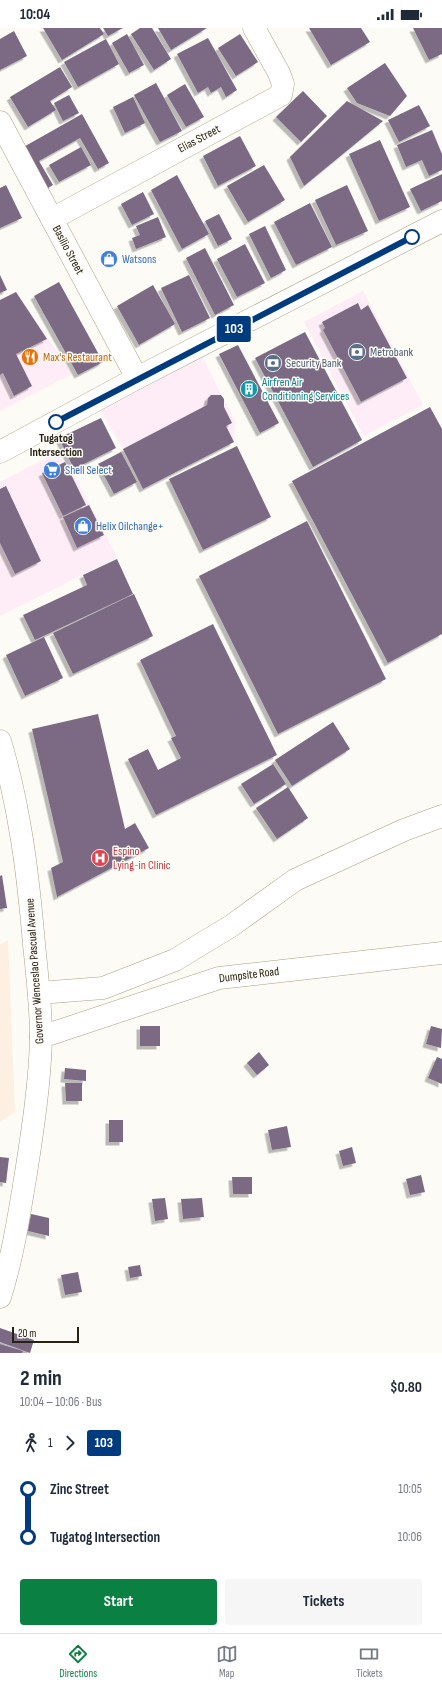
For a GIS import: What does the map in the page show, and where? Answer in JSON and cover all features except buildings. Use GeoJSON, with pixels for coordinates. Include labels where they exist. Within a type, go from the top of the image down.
{"type":"FeatureCollection","features":[{"type":"Feature","properties":{"kind":"main road","name":"Elias Street"},"geometry":{"type":"LineString","coordinates":[[52,219],[281,95],[283,84],[279,73],[254,28]]}},
{"type":"Feature","properties":{"kind":"main road","name":"Basilio Street"},"geometry":{"type":"LineString","coordinates":[[0,122],[137,378]]}},
{"type":"Feature","properties":{"kind":"main road"},"geometry":{"type":"LineString","coordinates":[[0,452],[137,378],[442,222]]}},
{"type":"Feature","properties":{"kind":"main road","name":"Governor Wenceslao Pascual Avenue"},"geometry":{"type":"LineString","coordinates":[[0,741],[12,780],[28,872],[39,993],[41,1037],[32,1140],[9,1268],[0,1297]]}},
{"type":"Feature","properties":{"kind":"main road"},"geometry":{"type":"LineString","coordinates":[[39,993],[103,988],[175,960],[231,926],[295,880],[404,830],[442,816]]}},
{"type":"Feature","properties":{"kind":"main road","name":"Dumpsite Road"},"geometry":{"type":"LineString","coordinates":[[41,1037],[219,978],[442,953]]}},
{"type":"Feature","properties":{"kind":"shaded area","name":"Metrobank"},"geometry":{"type":"Polygon","coordinates":[[[363,291],[423,405],[364,436],[304,322],[363,291]]]}},
{"type":"Feature","properties":{"kind":"shaded area","name":"Max's Restaurant"},"geometry":{"type":"Polygon","coordinates":[[[16,292],[72,374],[0,411],[0,300],[16,292]]]}},
{"type":"Feature","properties":{"kind":"shaded area"},"geometry":{"type":"Polygon","coordinates":[[[200,352],[235,422],[234,442],[143,489],[123,449],[97,404],[200,352]]]}},
{"type":"Feature","properties":{"kind":"shaded area"},"geometry":{"type":"Polygon","coordinates":[[[61,450],[117,557],[0,616],[0,482],[61,450]]]}},
{"type":"Feature","properties":{"kind":"shaded area"},"geometry":{"type":"Polygon","coordinates":[[[8,940],[15,1112],[0,1122],[0,945],[8,940]]]}},
{"type":"Feature","properties":{"kind":"bus line","name":"103"},"geometry":{"type":"LineString","coordinates":[[56,422],[137,378],[412,237]]}},
{"type":"Feature","properties":{"kind":"place","name":"Watsons"},"geometry":{"type":"Point","coordinates":[109,259]}},
{"type":"Feature","properties":{"kind":"place","name":"Metrobank"},"geometry":{"type":"Point","coordinates":[357,352]}},
{"type":"Feature","properties":{"kind":"place","name":"Max's Restaurant"},"geometry":{"type":"Point","coordinates":[30,357]}},
{"type":"Feature","properties":{"kind":"place","name":"Security Bank"},"geometry":{"type":"Point","coordinates":[273,363]}},
{"type":"Feature","properties":{"kind":"place","name":"Airfren Air Conditioning Services"},"geometry":{"type":"Point","coordinates":[249,389]}},
{"type":"Feature","properties":{"kind":"place","name":"Tugatog Intersection"},"geometry":{"type":"Point","coordinates":[56,422]}},
{"type":"Feature","properties":{"kind":"place","name":"Shell Select"},"geometry":{"type":"Point","coordinates":[52,470]}},
{"type":"Feature","properties":{"kind":"place","name":"Helix Oilchange+"},"geometry":{"type":"Point","coordinates":[83,526]}},
{"type":"Feature","properties":{"kind":"place","name":"Espino Lying-in Clinic"},"geometry":{"type":"Point","coordinates":[100,858]}}]}
